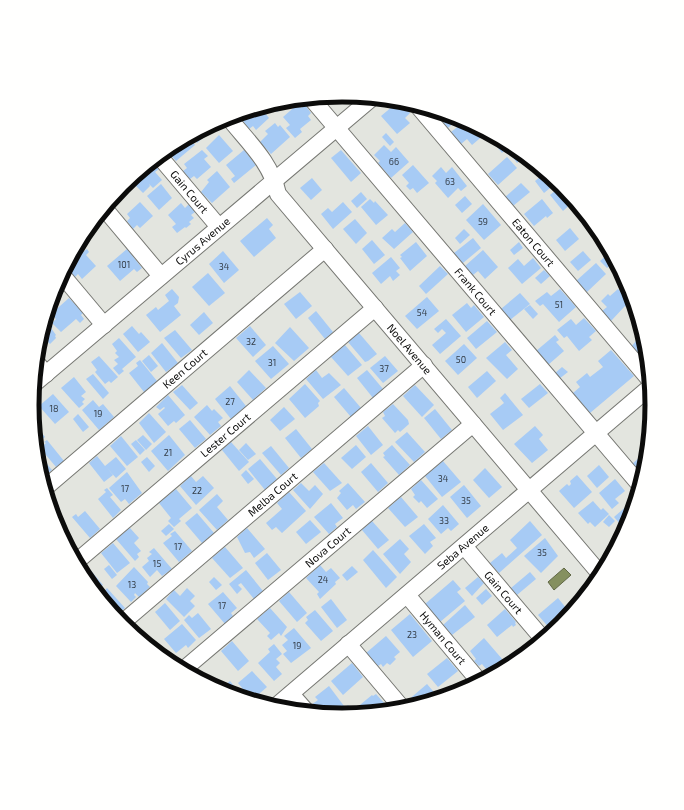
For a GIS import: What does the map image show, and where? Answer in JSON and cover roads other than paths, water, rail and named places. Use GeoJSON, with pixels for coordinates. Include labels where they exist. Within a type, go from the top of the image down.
{"type":"FeatureCollection","features":[{"type":"Feature","properties":{"kind":"street","name":"Cyrus Avenue"},"geometry":{"type":"LineString","coordinates":[[42,367],[104,325],[366,103]]}},
{"type":"Feature","properties":{"kind":"street","name":"Frank Court"},"geometry":{"type":"LineString","coordinates":[[316,104],[636,480]]}},
{"type":"Feature","properties":{"kind":"street","name":"Eaton Court"},"geometry":{"type":"LineString","coordinates":[[424,113],[643,371]]}},
{"type":"Feature","properties":{"kind":"street","name":"Noel Avenue"},"geometry":{"type":"LineString","coordinates":[[233,123],[269,166],[275,179],[278,194],[596,569]]}},
{"type":"Feature","properties":{"kind":"street","name":"Gain Court"},"geometry":{"type":"LineString","coordinates":[[163,161],[219,227]]}},
{"type":"Feature","properties":{"kind":"street"},"geometry":{"type":"LineString","coordinates":[[108,213],[161,276]]}},
{"type":"Feature","properties":{"kind":"street","name":"Keen Court"},"geometry":{"type":"LineString","coordinates":[[49,484],[325,249]]}},
{"type":"Feature","properties":{"kind":"street"},"geometry":{"type":"LineString","coordinates":[[66,280],[104,325]]}},
{"type":"Feature","properties":{"kind":"street","name":"Lester Court"},"geometry":{"type":"LineString","coordinates":[[81,558],[375,308]]}},
{"type":"Feature","properties":{"kind":"street","name":"Melba Court"},"geometry":{"type":"LineString","coordinates":[[127,618],[424,365]]}},
{"type":"Feature","properties":{"kind":"street","name":"Seba Avenue"},"geometry":{"type":"LineString","coordinates":[[282,702],[644,392]]}},
{"type":"Feature","properties":{"kind":"street","name":"Nova Court"},"geometry":{"type":"LineString","coordinates":[[188,666],[474,424]]}},
{"type":"Feature","properties":{"kind":"street","name":"Gain Court"},"geometry":{"type":"LineString","coordinates":[[464,546],[539,635]]}},
{"type":"Feature","properties":{"kind":"street","name":"Hyman Court"},"geometry":{"type":"LineString","coordinates":[[407,595],[475,677]]}},
{"type":"Feature","properties":{"kind":"street"},"geometry":{"type":"LineString","coordinates":[[348,644],[398,703]]}},
{"type":"Feature","properties":{"kind":"street"},"geometry":{"type":"LineString","coordinates":[[291,694],[300,705]]}}]}
